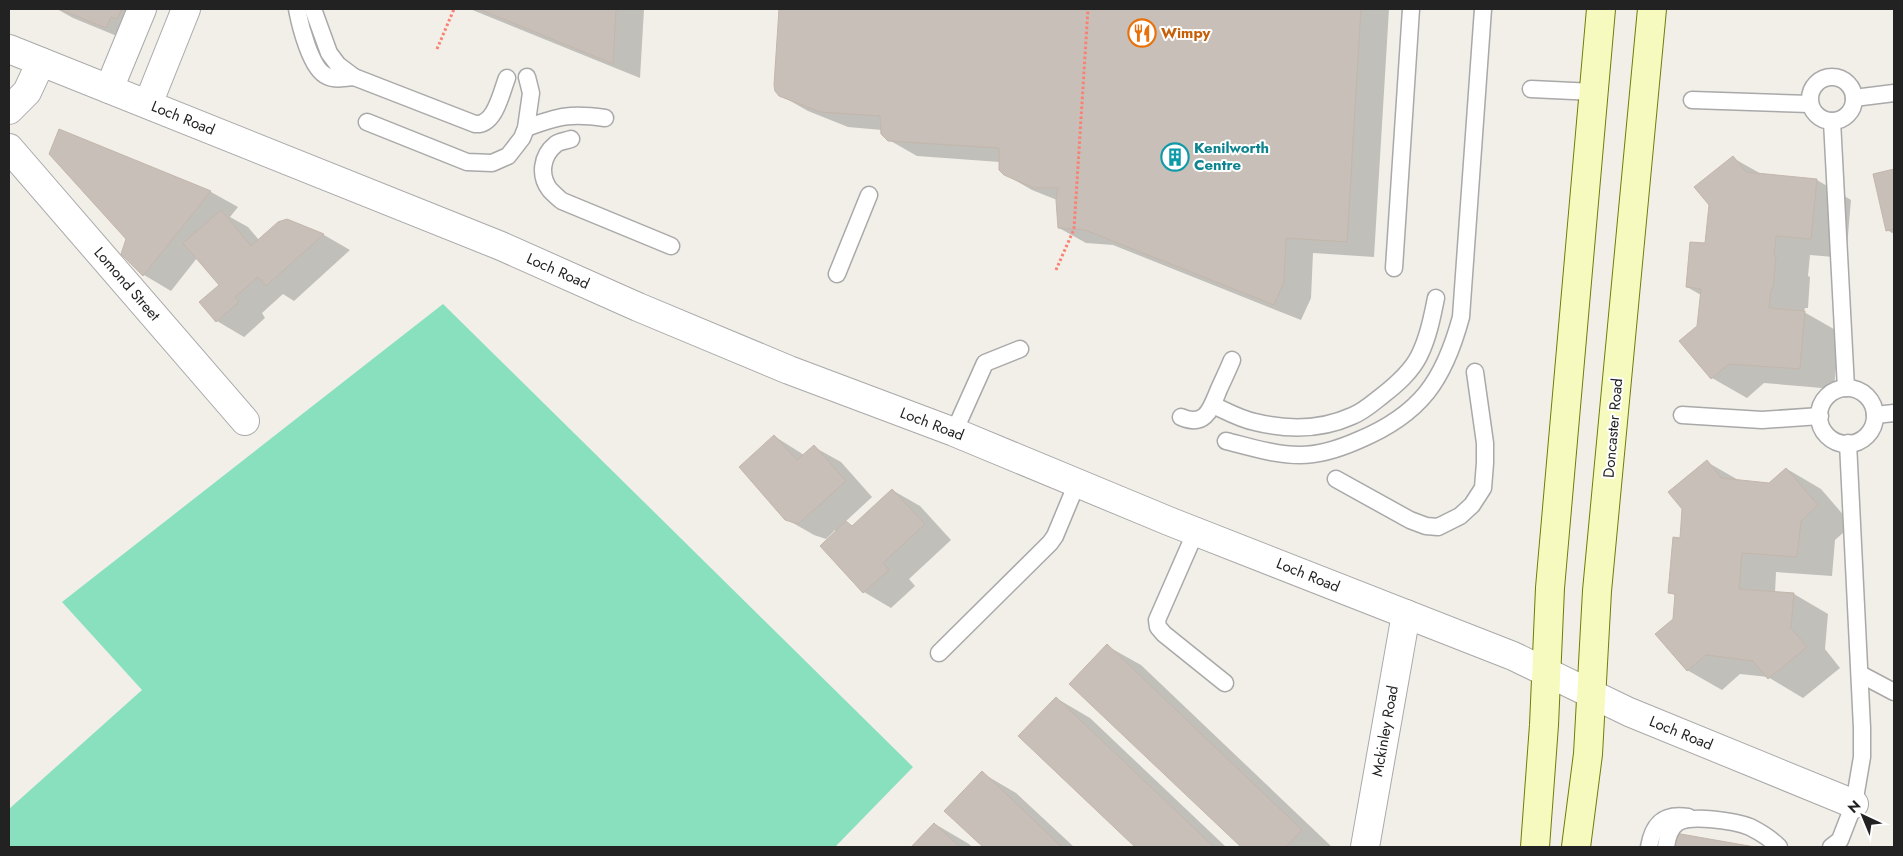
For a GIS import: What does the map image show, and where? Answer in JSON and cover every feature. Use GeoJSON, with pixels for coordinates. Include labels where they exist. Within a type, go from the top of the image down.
{"type":"FeatureCollection","features":[{"type":"Feature","properties":{"kind":"street"},"geometry":{"type":"LineString","coordinates":[[109,89],[142,9]]}},
{"type":"Feature","properties":{"kind":"street"},"geometry":{"type":"LineString","coordinates":[[148,104],[186,9]]}},
{"type":"Feature","properties":{"kind":"street"},"geometry":{"type":"LineString","coordinates":[[1535,847],[1544,725],[1550,588],[1601,9]]}},
{"type":"Feature","properties":{"kind":"street","name":"Doncaster Road"},"geometry":{"type":"LineString","coordinates":[[1576,847],[1588,754],[1598,581],[1652,9]]}},
{"type":"Feature","properties":{"kind":"street","name":"Loch Road"},"geometry":{"type":"LineString","coordinates":[[9,49],[501,246],[638,307],[789,370],[954,432],[1196,531],[1513,656],[1629,712],[1854,804]]}},
{"type":"Feature","properties":{"kind":"street"},"geometry":{"type":"LineString","coordinates":[[9,110],[27,92],[41,62]]}},
{"type":"Feature","properties":{"kind":"street","name":"Lomond Street"},"geometry":{"type":"LineString","coordinates":[[9,148],[245,420]]}},
{"type":"Feature","properties":{"kind":"street","name":"Mckinley Road"},"geometry":{"type":"LineString","coordinates":[[1365,847],[1406,614]]}},
{"type":"Feature","properties":{"kind":"lane"},"geometry":{"type":"LineString","coordinates":[[297,9],[311,57],[320,73],[339,79],[354,77]]}},
{"type":"Feature","properties":{"kind":"lane"},"geometry":{"type":"LineString","coordinates":[[313,9],[329,53],[338,65],[354,77],[475,124],[480,125],[491,118],[507,78]]}},
{"type":"Feature","properties":{"kind":"lane"},"geometry":{"type":"LineString","coordinates":[[1394,268],[1411,9]]}},
{"type":"Feature","properties":{"kind":"lane"},"geometry":{"type":"LineString","coordinates":[[1226,441],[1274,453],[1302,456],[1340,449],[1394,424],[1417,405],[1433,386],[1447,359],[1461,317],[1483,9]]}},
{"type":"Feature","properties":{"kind":"lane"},"geometry":{"type":"LineString","coordinates":[[1831,76],[1840,78],[1849,84],[1854,92],[1850,112],[1842,119],[1832,121],[1822,119],[1814,113],[1810,104],[1809,94],[1814,85],[1821,79],[1831,76]]}},
{"type":"Feature","properties":{"kind":"lane"},"geometry":{"type":"LineString","coordinates":[[367,122],[467,162],[492,163],[508,156],[522,138],[526,128],[531,93],[527,77]]}},
{"type":"Feature","properties":{"kind":"lane"},"geometry":{"type":"LineString","coordinates":[[1531,89],[1594,92]]}},
{"type":"Feature","properties":{"kind":"lane"},"geometry":{"type":"LineString","coordinates":[[1854,98],[1894,93]]}},
{"type":"Feature","properties":{"kind":"lane"},"geometry":{"type":"LineString","coordinates":[[1692,100],[1810,104]]}},
{"type":"Feature","properties":{"kind":"lane"},"geometry":{"type":"LineString","coordinates":[[526,128],[566,116],[580,114],[605,118]]}},
{"type":"Feature","properties":{"kind":"lane"},"geometry":{"type":"LineString","coordinates":[[1832,121],[1846,388]]}},
{"type":"Feature","properties":{"kind":"lane"},"geometry":{"type":"LineString","coordinates":[[571,140],[557,143],[548,152],[543,165],[543,177],[550,190],[562,201],[671,246]]}},
{"type":"Feature","properties":{"kind":"lane"},"geometry":{"type":"LineString","coordinates":[[837,274],[869,195]]}},
{"type":"Feature","properties":{"kind":"lane"},"geometry":{"type":"LineString","coordinates":[[1213,405],[1253,422],[1280,427],[1301,428],[1326,424],[1352,416],[1393,388],[1413,366],[1426,340],[1436,298]]}},
{"type":"Feature","properties":{"kind":"lane"},"geometry":{"type":"LineString","coordinates":[[954,432],[985,363],[1020,349]]}},
{"type":"Feature","properties":{"kind":"lane"},"geometry":{"type":"LineString","coordinates":[[1182,417],[1190,421],[1197,420],[1209,412],[1232,360]]}},
{"type":"Feature","properties":{"kind":"lane"},"geometry":{"type":"LineString","coordinates":[[1336,479],[1410,520],[1426,526],[1438,527],[1460,516],[1472,506],[1483,488],[1484,443],[1475,372]]}},
{"type":"Feature","properties":{"kind":"lane"},"geometry":{"type":"LineString","coordinates":[[1846,388],[1863,392],[1874,406],[1875,415],[1871,431],[1865,437],[1848,444],[1832,439],[1826,433],[1820,416],[1824,400],[1838,389],[1846,388]]}},
{"type":"Feature","properties":{"kind":"lane"},"geometry":{"type":"LineString","coordinates":[[1875,415],[1894,413]]}},
{"type":"Feature","properties":{"kind":"lane"},"geometry":{"type":"LineString","coordinates":[[1682,415],[1762,420],[1820,416]]}},
{"type":"Feature","properties":{"kind":"lane"},"geometry":{"type":"LineString","coordinates":[[1837,845],[1854,804],[1862,757],[1860,674],[1848,444]]}},
{"type":"Feature","properties":{"kind":"lane"},"geometry":{"type":"LineString","coordinates":[[938,653],[1050,543],[1055,536],[1077,483]]}},
{"type":"Feature","properties":{"kind":"lane"},"geometry":{"type":"LineString","coordinates":[[1196,531],[1157,620],[1158,627],[1224,683]]}},
{"type":"Feature","properties":{"kind":"lane"},"geometry":{"type":"LineString","coordinates":[[1860,674],[1894,692]]}},
{"type":"Feature","properties":{"kind":"lane"},"geometry":{"type":"LineString","coordinates":[[1649,847],[1657,824],[1664,818],[1673,816],[1748,826],[1778,847]]}},
{"type":"Feature","properties":{"kind":"lane"},"geometry":{"type":"LineString","coordinates":[[1666,847],[1672,828],[1682,820],[1694,818]]}},
{"type":"Feature","properties":{"kind":"path"},"geometry":{"type":"LineString","coordinates":[[437,49],[454,9]]}},
{"type":"Feature","properties":{"kind":"path"},"geometry":{"type":"LineString","coordinates":[[1056,270],[1074,229],[1088,9]]}},
{"type":"Feature","properties":{"kind":"green space"},"geometry":{"type":"Polygon","coordinates":[[[443,304],[913,767],[835,847],[9,847],[9,809],[142,690],[62,602],[443,304]]]}},
{"type":"Feature","properties":{"kind":"building"},"geometry":{"type":"Polygon","coordinates":[[[59,9],[122,9],[117,19],[111,17],[106,28],[59,9]]]}},
{"type":"Feature","properties":{"kind":"building"},"geometry":{"type":"Polygon","coordinates":[[[479,9],[616,9],[613,64],[479,9]]]}},
{"type":"Feature","properties":{"kind":"building","name":"Kenilworth Centre"},"geometry":{"type":"Polygon","coordinates":[[[779,9],[1361,9],[1347,242],[1286,238],[1284,282],[1274,305],[1085,230],[1058,228],[1056,200],[1058,188],[1034,188],[1004,175],[999,170],[999,148],[888,141],[881,134],[880,116],[820,112],[779,96],[775,91],[774,85],[779,9]]]}},
{"type":"Feature","properties":{"kind":"building"},"geometry":{"type":"Polygon","coordinates":[[[59,129],[211,191],[143,276],[121,254],[126,239],[49,154],[59,129]]]}},
{"type":"Feature","properties":{"kind":"building"},"geometry":{"type":"Polygon","coordinates":[[[1733,156],[1746,172],[1817,179],[1811,239],[1776,236],[1773,289],[1771,289],[1769,308],[1805,311],[1800,369],[1729,364],[1711,379],[1679,341],[1697,326],[1701,289],[1686,287],[1690,242],[1705,243],[1709,205],[1694,187],[1733,156]]]}},
{"type":"Feature","properties":{"kind":"building"},"geometry":{"type":"Polygon","coordinates":[[[1894,169],[1894,229],[1886,231],[1873,174],[1894,169]]]}},
{"type":"Feature","properties":{"kind":"building"},"geometry":{"type":"Polygon","coordinates":[[[221,210],[251,246],[278,222],[287,219],[324,234],[266,286],[258,277],[235,297],[239,302],[216,322],[199,302],[219,285],[183,243],[221,210]]]}},
{"type":"Feature","properties":{"kind":"building"},"geometry":{"type":"Polygon","coordinates":[[[774,435],[797,460],[814,445],[846,481],[798,524],[785,520],[739,467],[774,435]]]}},
{"type":"Feature","properties":{"kind":"building"},"geometry":{"type":"Polygon","coordinates":[[[1707,460],[1721,478],[1769,483],[1786,468],[1818,505],[1801,521],[1797,557],[1742,553],[1739,589],[1794,593],[1791,628],[1807,647],[1768,679],[1753,661],[1706,655],[1687,671],[1655,634],[1673,619],[1675,594],[1668,593],[1673,537],[1680,538],[1682,509],[1668,492],[1707,460]]]}},
{"type":"Feature","properties":{"kind":"building"},"geometry":{"type":"Polygon","coordinates":[[[892,489],[925,524],[883,563],[889,570],[863,593],[820,546],[846,521],[852,526],[892,489]]]}},
{"type":"Feature","properties":{"kind":"building"},"geometry":{"type":"Polygon","coordinates":[[[1107,644],[1302,830],[1286,847],[1241,847],[1069,684],[1107,644]]]}},
{"type":"Feature","properties":{"kind":"building"},"geometry":{"type":"Polygon","coordinates":[[[1056,697],[1214,847],[1135,847],[1018,736],[1056,697]]]}},
{"type":"Feature","properties":{"kind":"building"},"geometry":{"type":"Polygon","coordinates":[[[982,771],[1062,847],[983,847],[944,811],[982,771]]]}},
{"type":"Feature","properties":{"kind":"building"},"geometry":{"type":"Polygon","coordinates":[[[934,823],[960,847],[911,847],[934,823]]]}},
{"type":"Feature","properties":{"kind":"building"},"geometry":{"type":"Polygon","coordinates":[[[1675,833],[1755,847],[1672,847],[1675,833]]]}},
{"type":"Feature","properties":{"kind":"place","name":"Wimpy"},"geometry":{"type":"Point","coordinates":[1142,33]}},
{"type":"Feature","properties":{"kind":"place","name":"Kenilworth Centre"},"geometry":{"type":"Point","coordinates":[1175,157]}}]}
